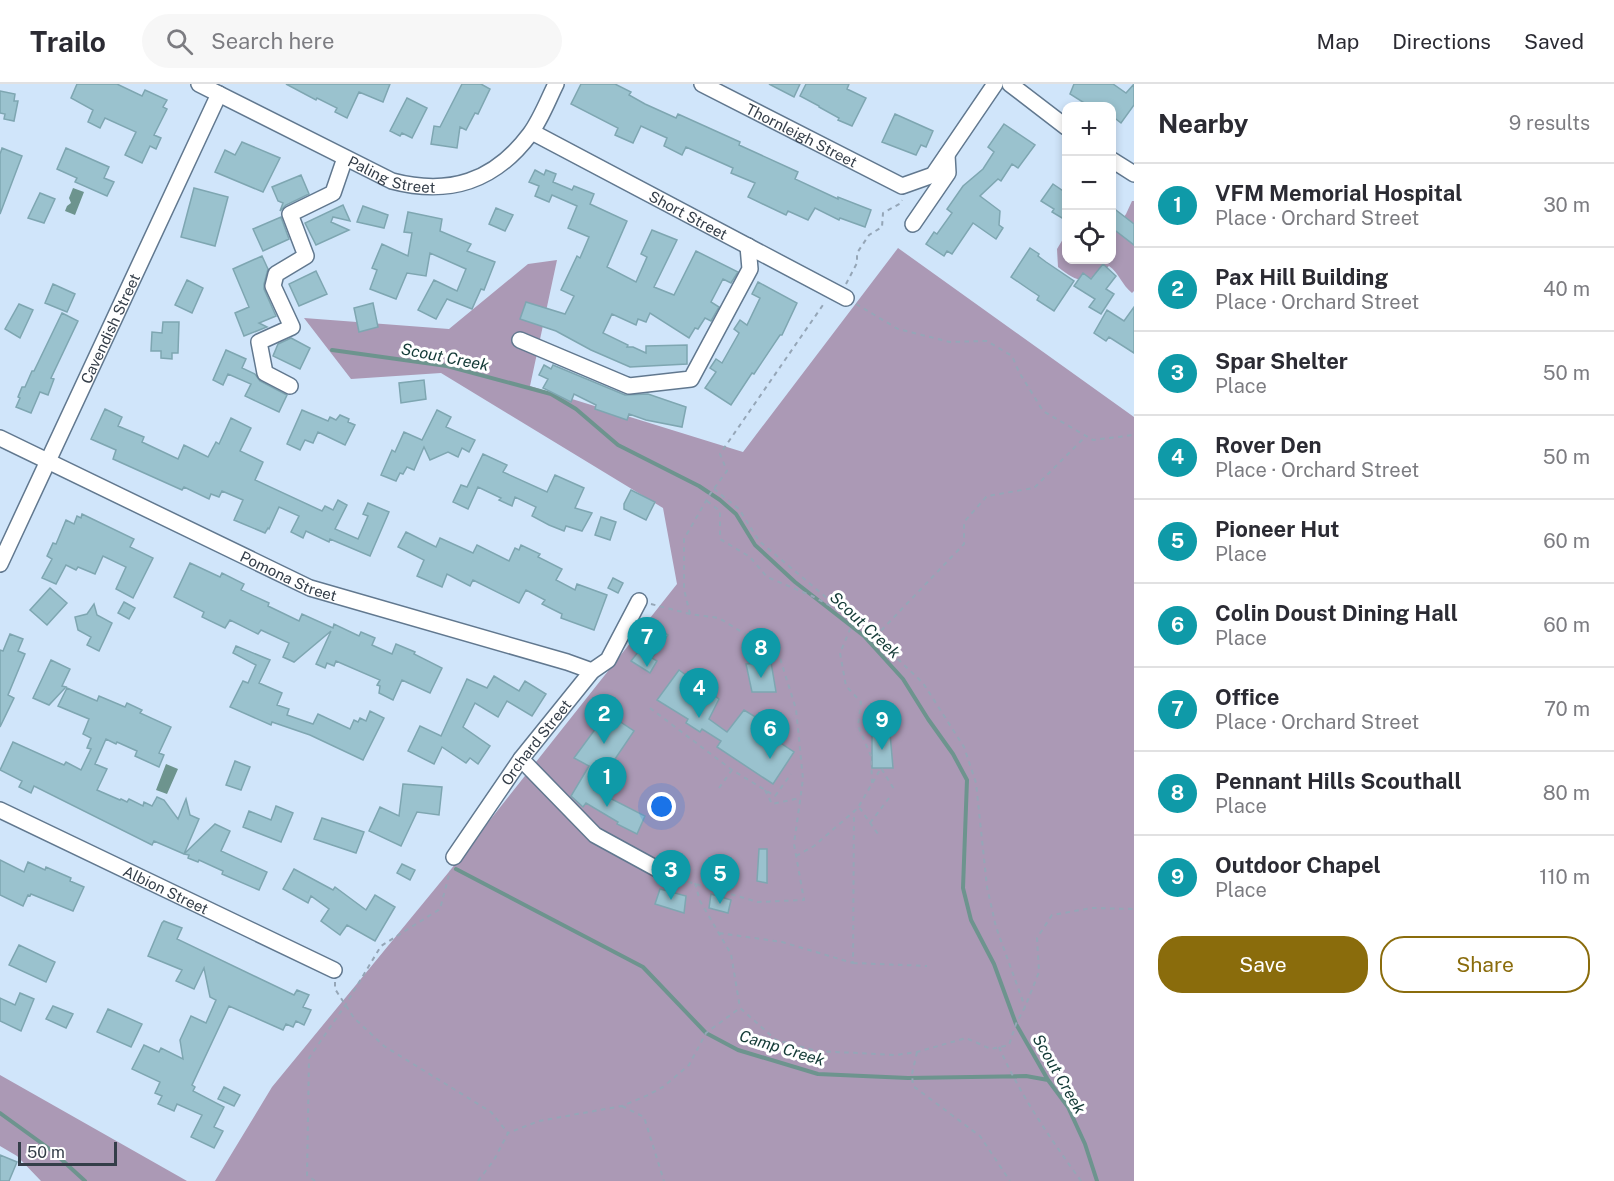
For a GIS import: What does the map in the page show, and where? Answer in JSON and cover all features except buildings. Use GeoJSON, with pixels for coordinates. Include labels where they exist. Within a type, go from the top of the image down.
{"type":"FeatureCollection","features":[{"type":"Feature","properties":{"kind":"street","name":"Paling Street"},"geometry":{"type":"LineString","coordinates":[[200,84],[392,181],[416,188],[447,188],[472,180],[497,168],[532,132],[556,84]]}},
{"type":"Feature","properties":{"kind":"street","name":"Thornleigh Street"},"geometry":{"type":"LineString","coordinates":[[702,84],[902,186]]}},
{"type":"Feature","properties":{"kind":"street"},"geometry":{"type":"LineString","coordinates":[[902,186],[933,175],[995,84]]}},
{"type":"Feature","properties":{"kind":"street"},"geometry":{"type":"LineString","coordinates":[[1010,84],[1062,124]]}},
{"type":"Feature","properties":{"kind":"street","name":"Cavendish Street"},"geometry":{"type":"LineString","coordinates":[[0,564],[219,94]]}},
{"type":"Feature","properties":{"kind":"street","name":"Short Street"},"geometry":{"type":"LineString","coordinates":[[532,132],[748,246],[842,290]]}},
{"type":"Feature","properties":{"kind":"street"},"geometry":{"type":"LineString","coordinates":[[913,224],[948,173],[947,155]]}},
{"type":"Feature","properties":{"kind":"street"},"geometry":{"type":"LineString","coordinates":[[290,386],[265,374],[260,342],[292,327],[273,286],[276,274],[306,256],[290,214],[333,193],[345,158]]}},
{"type":"Feature","properties":{"kind":"street"},"geometry":{"type":"LineString","coordinates":[[1116,163],[1134,174]]}},
{"type":"Feature","properties":{"kind":"street"},"geometry":{"type":"LineString","coordinates":[[520,340],[629,386],[690,379],[750,269],[748,246]]}},
{"type":"Feature","properties":{"kind":"street","name":"Pomona Street"},"geometry":{"type":"LineString","coordinates":[[0,438],[310,588],[592,671]]}},
{"type":"Feature","properties":{"kind":"street","name":"Orchard Street"},"geometry":{"type":"LineString","coordinates":[[454,857],[521,759],[592,671],[608,660],[639,601]]}},
{"type":"Feature","properties":{"kind":"street"},"geometry":{"type":"LineString","coordinates":[[521,759],[595,835],[670,876]]}},
{"type":"Feature","properties":{"kind":"street","name":"Albion Street"},"geometry":{"type":"LineString","coordinates":[[0,810],[334,970]]}},
{"type":"Feature","properties":{"kind":"path"},"geometry":{"type":"LineString","coordinates":[[690,614],[684,589],[684,539],[727,471],[720,454],[842,290],[857,263],[857,253],[869,235],[882,228],[884,213],[901,203],[902,186]]}},
{"type":"Feature","properties":{"kind":"path"},"geometry":{"type":"LineString","coordinates":[[842,290],[898,329],[950,342],[987,341],[1012,356],[1043,411],[1093,440],[1134,435]]}},
{"type":"Feature","properties":{"kind":"path"},"geometry":{"type":"LineString","coordinates":[[875,638],[964,544],[964,522],[987,495],[1034,488],[1086,436]]}},
{"type":"Feature","properties":{"kind":"path"},"geometry":{"type":"LineString","coordinates":[[714,489],[739,509],[759,541],[846,614]]}},
{"type":"Feature","properties":{"kind":"path"},"geometry":{"type":"LineString","coordinates":[[706,501],[720,511],[720,539],[750,557],[767,578],[812,596],[855,620],[923,683],[964,747],[976,783],[987,887],[996,927],[1025,1007]]}},
{"type":"Feature","properties":{"kind":"path"},"geometry":{"type":"LineString","coordinates":[[639,601],[690,614],[719,618],[779,655],[796,710],[803,779],[794,844],[804,900],[758,902],[670,876]]}},
{"type":"Feature","properties":{"kind":"path"},"geometry":{"type":"LineString","coordinates":[[855,620],[840,653],[846,686],[861,702],[858,726],[871,756],[872,783]]}},
{"type":"Feature","properties":{"kind":"path"},"geometry":{"type":"LineString","coordinates":[[651,708],[732,770],[775,796],[791,774]]}},
{"type":"Feature","properties":{"kind":"path"},"geometry":{"type":"LineString","coordinates":[[796,856],[814,846],[859,807],[881,768],[894,789]]}},
{"type":"Feature","properties":{"kind":"path"},"geometry":{"type":"LineString","coordinates":[[719,788],[732,770]]}},
{"type":"Feature","properties":{"kind":"path"},"geometry":{"type":"LineString","coordinates":[[765,790],[772,804],[800,798]]}},
{"type":"Feature","properties":{"kind":"path"},"geometry":{"type":"LineString","coordinates":[[870,823],[889,798]]}},
{"type":"Feature","properties":{"kind":"path"},"geometry":{"type":"LineString","coordinates":[[859,807],[878,834]]}},
{"type":"Feature","properties":{"kind":"path"},"geometry":{"type":"LineString","coordinates":[[853,963],[854,811]]}},
{"type":"Feature","properties":{"kind":"path"},"geometry":{"type":"LineString","coordinates":[[315,1181],[307,1175],[309,1059],[381,946],[440,909],[454,857]]}},
{"type":"Feature","properties":{"kind":"path"},"geometry":{"type":"LineString","coordinates":[[694,883],[700,901],[731,954],[741,1008],[776,1040],[817,1052],[896,1055],[917,1052],[966,1038],[991,1048],[1009,1045],[1039,972],[1037,938],[1052,915],[1092,908],[1134,909]]}},
{"type":"Feature","properties":{"kind":"path"},"geometry":{"type":"LineString","coordinates":[[719,933],[782,942],[853,963],[927,966]]}},
{"type":"Feature","properties":{"kind":"path"},"geometry":{"type":"LineString","coordinates":[[334,970],[335,988],[354,1018],[384,1046],[490,1112],[508,1133]]}},
{"type":"Feature","properties":{"kind":"path"},"geometry":{"type":"LineString","coordinates":[[478,1181],[494,1160],[508,1133],[539,1121],[622,1106],[663,1087],[689,1065],[706,1033],[741,1008]]}},
{"type":"Feature","properties":{"kind":"path"},"geometry":{"type":"LineString","coordinates":[[999,1047],[1012,1076],[1047,1133],[1081,1181]]}},
{"type":"Feature","properties":{"kind":"path"},"geometry":{"type":"LineString","coordinates":[[917,1052],[912,1074],[913,1086],[980,1136],[1010,1181]]}},
{"type":"Feature","properties":{"kind":"path"},"geometry":{"type":"LineString","coordinates":[[622,1106],[644,1117],[664,1181]]}},
{"type":"Feature","properties":{"kind":"shaded area"},"geometry":{"type":"Polygon","coordinates":[[[73,188],[84,192],[75,215],[65,211],[71,203],[69,198],[73,188]]]}},
{"type":"Feature","properties":{"kind":"shaded area"},"geometry":{"type":"Polygon","coordinates":[[[1134,201],[1134,291],[1132,293],[1109,266],[1095,276],[1084,280],[1072,277],[1058,267],[1057,249],[1062,241],[1062,264],[1116,264],[1116,228],[1134,201]]]}},
{"type":"Feature","properties":{"kind":"shaded area"},"geometry":{"type":"Polygon","coordinates":[[[898,248],[1134,417],[1134,1181],[215,1181],[272,1087],[448,873],[677,584],[663,508],[441,373],[351,379],[304,318],[449,329],[528,264],[557,260],[530,386],[743,452],[898,248]]]}},
{"type":"Feature","properties":{"kind":"shaded area"},"geometry":{"type":"Polygon","coordinates":[[[166,764],[178,769],[167,794],[156,790],[166,764]]]}},
{"type":"Feature","properties":{"kind":"shaded area"},"geometry":{"type":"Polygon","coordinates":[[[0,1075],[187,1181],[41,1181],[17,1156],[0,1146],[0,1075]]]}},
{"type":"Feature","properties":{"kind":"waterway","name":"Scout Creek"},"geometry":{"type":"LineString","coordinates":[[332,350],[447,366],[551,394],[576,409],[618,445],[699,486],[720,500],[736,514],[755,545],[795,582],[864,636],[903,679],[953,754],[967,780],[963,888],[971,920],[994,964],[1016,1024],[1048,1080],[1068,1107],[1085,1144],[1097,1181]]}},
{"type":"Feature","properties":{"kind":"waterway","name":"Camp Creek"},"geometry":{"type":"LineString","coordinates":[[456,869],[643,967],[706,1033],[738,1050],[818,1074],[908,1078],[1026,1076],[1048,1080]]}},
{"type":"Feature","properties":{"kind":"waterway"},"geometry":{"type":"LineString","coordinates":[[0,1113],[51,1150],[85,1181]]}},
{"type":"Feature","properties":{"kind":"place","name":"Office"},"geometry":{"type":"Point","coordinates":[647,667]}},
{"type":"Feature","properties":{"kind":"place","name":"Pennant Hills Scouthall"},"geometry":{"type":"Point","coordinates":[761,678]}},
{"type":"Feature","properties":{"kind":"place","name":"Rover Den"},"geometry":{"type":"Point","coordinates":[699,718]}},
{"type":"Feature","properties":{"kind":"place","name":"Pax Hill Building"},"geometry":{"type":"Point","coordinates":[604,744]}},
{"type":"Feature","properties":{"kind":"place","name":"Outdoor Chapel"},"geometry":{"type":"Point","coordinates":[882,750]}},
{"type":"Feature","properties":{"kind":"place","name":"Colin Doust Dining Hall"},"geometry":{"type":"Point","coordinates":[770,759]}},
{"type":"Feature","properties":{"kind":"place","name":"VFM Memorial Hospital"},"geometry":{"type":"Point","coordinates":[607,807]}},
{"type":"Feature","properties":{"kind":"place","name":"Spar Shelter"},"geometry":{"type":"Point","coordinates":[671,900]}},
{"type":"Feature","properties":{"kind":"place","name":"Pioneer Hut"},"geometry":{"type":"Point","coordinates":[720,904]}}]}
